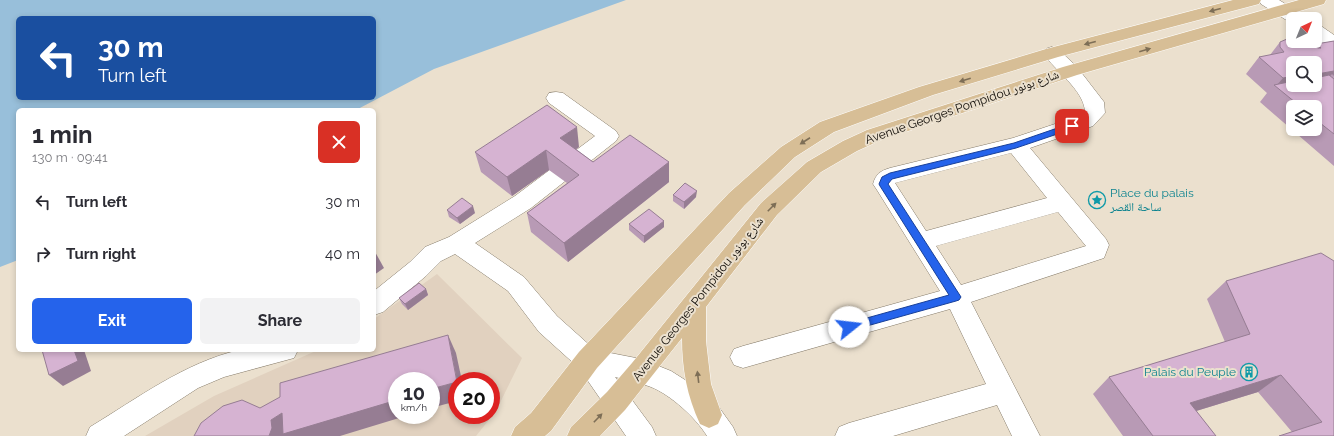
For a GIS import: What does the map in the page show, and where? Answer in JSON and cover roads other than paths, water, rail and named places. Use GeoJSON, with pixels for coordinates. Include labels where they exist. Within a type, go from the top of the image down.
{"type":"FeatureCollection","features":[{"type":"Feature","properties":{"kind":"main road","name":"Avenue Georges Pompidou شارع بونور"},"geometry":{"type":"LineString","coordinates":[[525,436],[541,422],[588,360],[737,199],[788,152],[827,127],[926,91],[1052,54],[1253,0]]}},
{"type":"Feature","properties":{"kind":"main road","name":"Avenue Georges Pompidou شارع بونور"},"geometry":{"type":"LineString","coordinates":[[1296,12],[1318,0]]}},
{"type":"Feature","properties":{"kind":"main road","name":"Avenue Georges Pompidou شارع بونور"},"geometry":{"type":"LineString","coordinates":[[581,436],[616,401],[641,372],[694,302],[768,209],[814,167],[850,146],[874,135],[1070,71],[1286,16]]}},
{"type":"Feature","properties":{"kind":"main road"},"geometry":{"type":"LineString","coordinates":[[827,127],[850,146]]}},
{"type":"Feature","properties":{"kind":"main road"},"geometry":{"type":"LineString","coordinates":[[694,302],[694,341],[698,384],[709,415]]}},
{"type":"Feature","properties":{"kind":"street"},"geometry":{"type":"LineString","coordinates":[[1267,0],[1286,12]]}},
{"type":"Feature","properties":{"kind":"street"},"geometry":{"type":"LineString","coordinates":[[1322,34],[1334,42]]}},
{"type":"Feature","properties":{"kind":"street"},"geometry":{"type":"LineString","coordinates":[[1026,436],[956,297],[884,184],[885,179],[890,176],[1016,145],[1086,121],[1095,113],[1094,102],[1070,71],[1052,54]]}},
{"type":"Feature","properties":{"kind":"street"},"geometry":{"type":"LineString","coordinates":[[376,303],[418,269],[433,254],[457,243],[523,202],[609,136],[556,98]]}},
{"type":"Feature","properties":{"kind":"street"},"geometry":{"type":"LineString","coordinates":[[743,357],[956,297],[1096,252],[1098,245],[1016,145]]}},
{"type":"Feature","properties":{"kind":"street"},"geometry":{"type":"LineString","coordinates":[[920,242],[1063,202]]}},
{"type":"Feature","properties":{"kind":"street"},"geometry":{"type":"LineString","coordinates":[[457,243],[516,284],[548,324],[588,360],[642,436]]}},
{"type":"Feature","properties":{"kind":"street"},"geometry":{"type":"LineString","coordinates":[[100,436],[188,380],[220,366],[277,352]]}},
{"type":"Feature","properties":{"kind":"street"},"geometry":{"type":"LineString","coordinates":[[588,360],[641,372],[662,380],[684,394],[709,415],[723,436]]}},
{"type":"Feature","properties":{"kind":"street"},"geometry":{"type":"LineString","coordinates":[[849,436],[1003,391]]}},
{"type":"Feature","properties":{"kind":"water"},"geometry":{"type":"Polygon","coordinates":[[[0,0],[626,0],[434,69],[376,99],[376,16],[16,16],[16,100],[375,100],[360,108],[16,108],[16,261],[0,267],[0,0]]]}},
{"type":"Feature","properties":{"kind":"place","name":"Place du palais ساحة القصر"},"geometry":{"type":"Point","coordinates":[1097,200]}},
{"type":"Feature","properties":{"kind":"place","name":"Palais du Peuple"},"geometry":{"type":"Point","coordinates":[1249,372]}}]}
